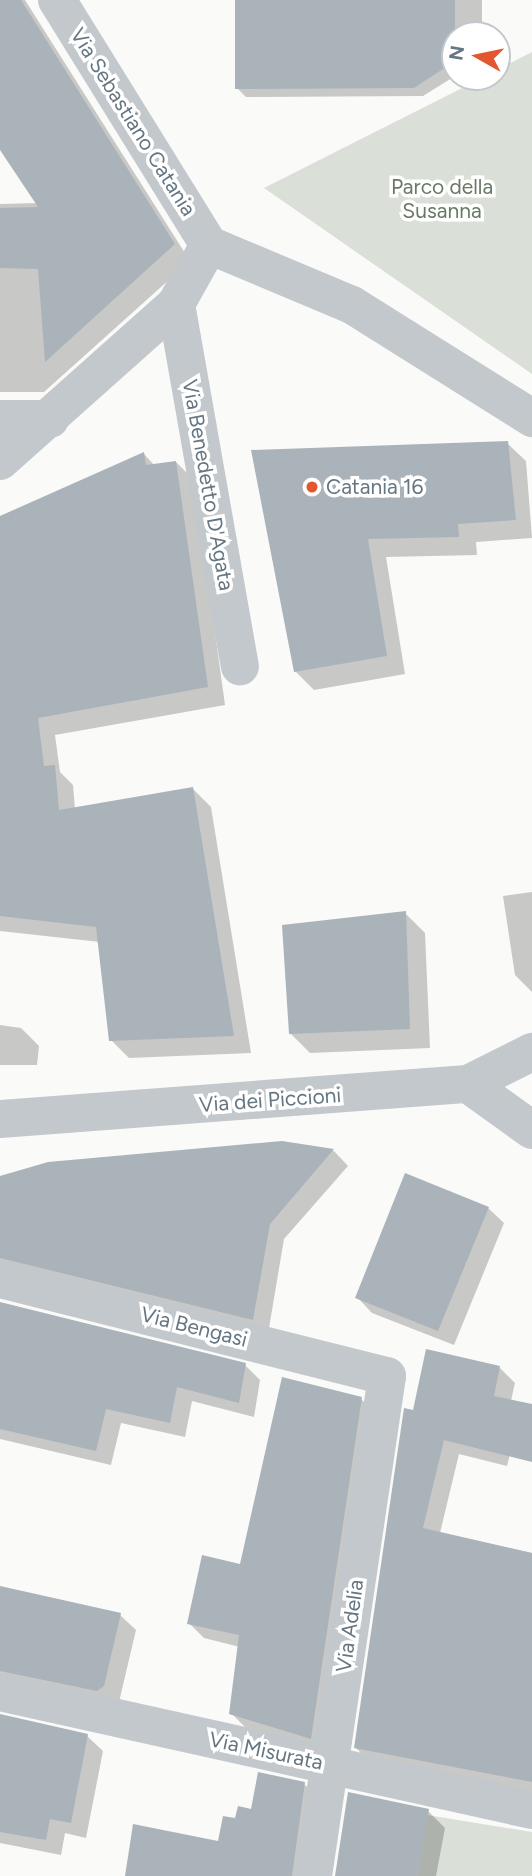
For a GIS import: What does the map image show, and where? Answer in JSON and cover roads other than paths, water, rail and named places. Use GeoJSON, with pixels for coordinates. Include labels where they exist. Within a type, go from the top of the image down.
{"type":"FeatureCollection","features":[{"type":"Feature","properties":{"kind":"street","name":"Via Sebastiano Catania"},"geometry":{"type":"LineString","coordinates":[[57,0],[209,245]]}},
{"type":"Feature","properties":{"kind":"street"},"geometry":{"type":"LineString","coordinates":[[0,461],[176,304],[209,245],[352,305],[532,418]]}},
{"type":"Feature","properties":{"kind":"street","name":"Via Benedetto D'Agata"},"geometry":{"type":"LineString","coordinates":[[176,304],[240,666]]}},
{"type":"Feature","properties":{"kind":"street"},"geometry":{"type":"LineString","coordinates":[[0,419],[50,419]]}},
{"type":"Feature","properties":{"kind":"street","name":"Via dei Piccioni"},"geometry":{"type":"LineString","coordinates":[[0,1119],[468,1084],[532,1052]]}},
{"type":"Feature","properties":{"kind":"street"},"geometry":{"type":"LineString","coordinates":[[468,1084],[532,1130]]}},
{"type":"Feature","properties":{"kind":"street","name":"Via Bengasi"},"geometry":{"type":"LineString","coordinates":[[0,1279],[387,1376]]}},
{"type":"Feature","properties":{"kind":"street","name":"Via Adelia"},"geometry":{"type":"LineString","coordinates":[[313,1876],[387,1376]]}},
{"type":"Feature","properties":{"kind":"street","name":"Via Misurata"},"geometry":{"type":"LineString","coordinates":[[0,1692],[532,1810]]}},
{"type":"Feature","properties":{"kind":"place","name":"Catania 16"},"geometry":{"type":"Point","coordinates":[312,487]}},
{"type":"Feature","properties":{"kind":"park label","name":"Parco della Susanna"},"geometry":{"type":"Point","coordinates":[442,199]}}]}
